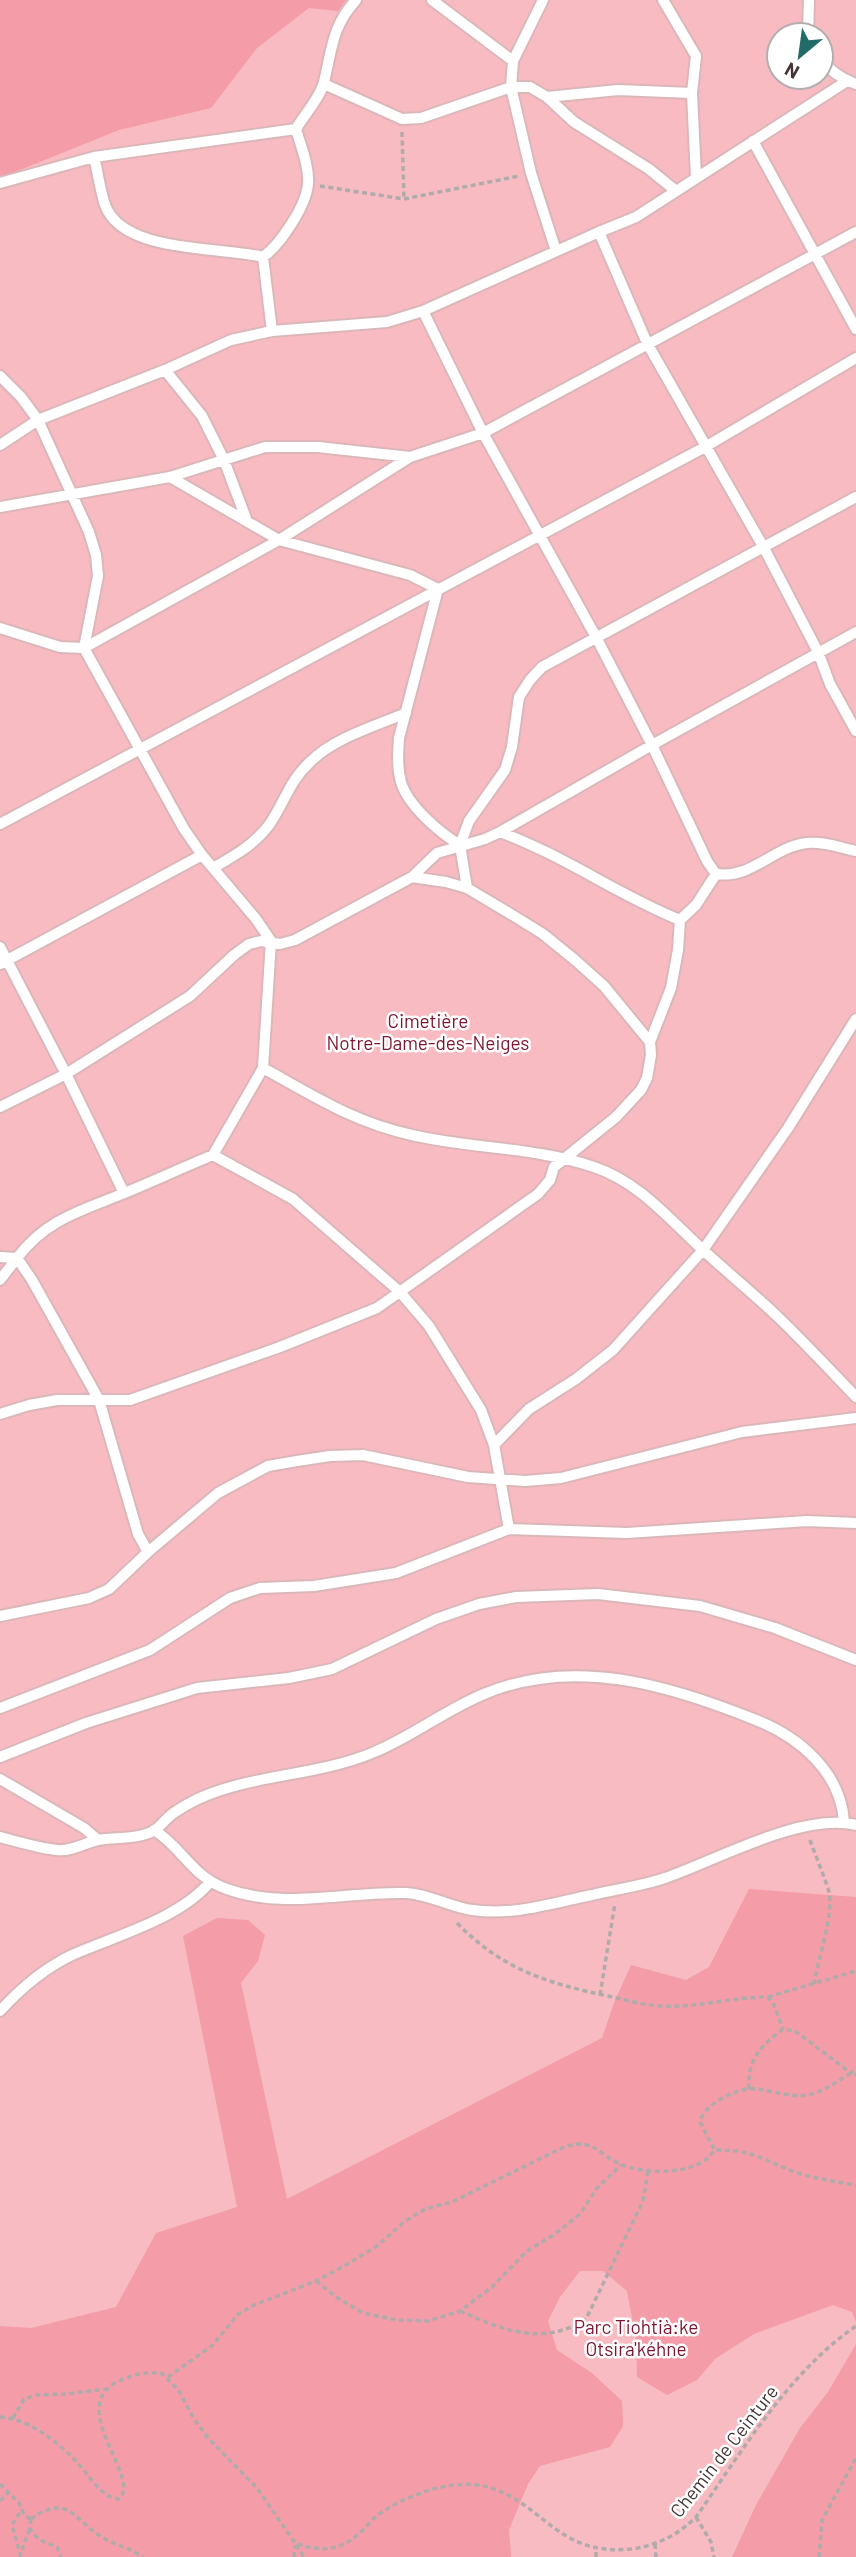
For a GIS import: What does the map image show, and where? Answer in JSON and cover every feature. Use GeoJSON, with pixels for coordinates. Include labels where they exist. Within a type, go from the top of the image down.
{"type":"FeatureCollection","features":[{"type":"Feature","properties":{"kind":"lane"},"geometry":{"type":"LineString","coordinates":[[263,257],[284,234],[301,206],[309,185],[307,163],[296,130],[324,84],[331,45],[340,23],[356,0]]}},
{"type":"Feature","properties":{"kind":"lane"},"geometry":{"type":"LineString","coordinates":[[432,0],[513,61]]}},
{"type":"Feature","properties":{"kind":"lane"},"geometry":{"type":"LineString","coordinates":[[543,0],[513,61],[511,87],[531,173],[556,251]]}},
{"type":"Feature","properties":{"kind":"lane"},"geometry":{"type":"LineString","coordinates":[[663,0],[695,56],[692,93],[696,178]]}},
{"type":"Feature","properties":{"kind":"lane"},"geometry":{"type":"LineString","coordinates":[[808,21],[809,0]]}},
{"type":"Feature","properties":{"kind":"lane"},"geometry":{"type":"LineString","coordinates":[[0,445],[38,420],[165,370],[231,340],[271,331],[387,322],[423,311],[636,217],[753,141],[852,82],[835,72]]}},
{"type":"Feature","properties":{"kind":"lane"},"geometry":{"type":"LineString","coordinates":[[324,84],[402,119],[421,118],[511,87],[530,88],[547,97],[574,122],[649,169],[676,191]]}},
{"type":"Feature","properties":{"kind":"lane"},"geometry":{"type":"LineString","coordinates":[[547,97],[618,90],[692,93]]}},
{"type":"Feature","properties":{"kind":"lane"},"geometry":{"type":"LineString","coordinates":[[0,183],[94,157],[296,130]]}},
{"type":"Feature","properties":{"kind":"lane"},"geometry":{"type":"LineString","coordinates":[[753,141],[856,329]]}},
{"type":"Feature","properties":{"kind":"lane"},"geometry":{"type":"LineString","coordinates":[[94,157],[105,206],[114,221],[134,233],[154,243],[240,251],[263,257]]}},
{"type":"Feature","properties":{"kind":"lane"},"geometry":{"type":"LineString","coordinates":[[599,232],[647,343],[764,548],[818,652],[830,684],[856,731]]}},
{"type":"Feature","properties":{"kind":"lane"},"geometry":{"type":"LineString","coordinates":[[0,628],[60,648],[84,648],[279,540],[410,457],[483,433],[856,232]]}},
{"type":"Feature","properties":{"kind":"lane"},"geometry":{"type":"LineString","coordinates":[[263,257],[271,331]]}},
{"type":"Feature","properties":{"kind":"lane"},"geometry":{"type":"LineString","coordinates":[[423,311],[483,433],[596,637],[652,745],[707,861],[716,874],[730,876],[744,873],[783,850],[808,843],[856,851]]}},
{"type":"Feature","properties":{"kind":"lane"},"geometry":{"type":"LineString","coordinates":[[0,824],[705,447],[856,358]]}},
{"type":"Feature","properties":{"kind":"lane"},"geometry":{"type":"LineString","coordinates":[[165,370],[202,416],[224,460],[247,521]]}},
{"type":"Feature","properties":{"kind":"lane"},"geometry":{"type":"LineString","coordinates":[[0,376],[21,397],[38,420],[89,532],[96,555],[98,576],[84,648],[201,855],[256,919],[271,942],[263,1068],[213,1155],[83,1208],[54,1224],[31,1239],[0,1280]]}},
{"type":"Feature","properties":{"kind":"lane"},"geometry":{"type":"LineString","coordinates":[[0,507],[170,477],[265,447],[318,447],[410,457]]}},
{"type":"Feature","properties":{"kind":"lane"},"geometry":{"type":"LineString","coordinates":[[170,477],[279,540],[410,575],[438,589]]}},
{"type":"Feature","properties":{"kind":"lane"},"geometry":{"type":"LineString","coordinates":[[467,888],[460,845],[469,821],[505,770],[512,747],[519,697],[542,667],[856,497]]}},
{"type":"Feature","properties":{"kind":"lane"},"geometry":{"type":"LineString","coordinates":[[438,589],[399,738],[397,760],[401,784],[424,816],[441,833],[460,845]]}},
{"type":"Feature","properties":{"kind":"lane"},"geometry":{"type":"LineString","coordinates":[[0,1107],[66,1074],[191,996],[249,944],[261,941],[280,944],[295,940],[412,877],[437,853],[500,832],[856,632]]}},
{"type":"Feature","properties":{"kind":"lane"},"geometry":{"type":"LineString","coordinates":[[213,868],[254,842],[270,824],[290,785],[310,761],[334,744],[406,713]]}},
{"type":"Feature","properties":{"kind":"lane"},"geometry":{"type":"LineString","coordinates":[[500,832],[558,858],[645,906],[680,920]]}},
{"type":"Feature","properties":{"kind":"lane"},"geometry":{"type":"LineString","coordinates":[[3,962],[201,855]]}},
{"type":"Feature","properties":{"kind":"lane"},"geometry":{"type":"LineString","coordinates":[[0,1414],[57,1399],[130,1400],[280,1347],[377,1308],[538,1194],[550,1180],[554,1167],[616,1117],[641,1090],[647,1078],[650,1042],[671,988],[680,920],[696,905],[716,874]]}},
{"type":"Feature","properties":{"kind":"lane"},"geometry":{"type":"LineString","coordinates":[[412,877],[467,888],[543,934],[604,986],[650,1042]]}},
{"type":"Feature","properties":{"kind":"lane"},"geometry":{"type":"LineString","coordinates":[[0,947],[3,962],[66,1074],[124,1193]]}},
{"type":"Feature","properties":{"kind":"lane"},"geometry":{"type":"LineString","coordinates":[[494,1445],[529,1409],[576,1379],[612,1350],[703,1250],[788,1128],[856,1019]]}},
{"type":"Feature","properties":{"kind":"lane"},"geometry":{"type":"LineString","coordinates":[[263,1068],[336,1110],[377,1127],[463,1145],[530,1152],[564,1159],[596,1167],[624,1181],[653,1202],[778,1317],[856,1397]]}},
{"type":"Feature","properties":{"kind":"lane"},"geometry":{"type":"LineString","coordinates":[[213,1155],[293,1199],[400,1292],[429,1326],[481,1410],[494,1445],[509,1529]]}},
{"type":"Feature","properties":{"kind":"lane"},"geometry":{"type":"LineString","coordinates":[[0,1256],[17,1258],[99,1400],[138,1534],[148,1552]]}},
{"type":"Feature","properties":{"kind":"lane"},"geometry":{"type":"LineString","coordinates":[[0,1616],[89,1598],[109,1589],[218,1493],[268,1466],[330,1456],[363,1455],[468,1477],[525,1481],[561,1478],[742,1432],[856,1418]]}},
{"type":"Feature","properties":{"kind":"lane"},"geometry":{"type":"LineString","coordinates":[[0,1708],[150,1650],[230,1598],[260,1588],[314,1586],[396,1573],[509,1529],[628,1533],[807,1521],[856,1522]]}},
{"type":"Feature","properties":{"kind":"lane"},"geometry":{"type":"LineString","coordinates":[[0,1757],[86,1724],[197,1688],[289,1678],[332,1669],[436,1619],[479,1604],[516,1597],[598,1594],[700,1606],[775,1629],[856,1660]]}},
{"type":"Feature","properties":{"kind":"lane"},"geometry":{"type":"LineString","coordinates":[[0,1837],[60,1851],[99,1840],[137,1836],[154,1830],[174,1813],[207,1795],[316,1771],[373,1753],[483,1694],[512,1684],[543,1678],[579,1676],[643,1682],[683,1693],[769,1725],[793,1739],[812,1755],[828,1774],[843,1808],[844,1822]]}},
{"type":"Feature","properties":{"kind":"lane"},"geometry":{"type":"LineString","coordinates":[[0,1779],[84,1828],[99,1840]]}},
{"type":"Feature","properties":{"kind":"lane"},"geometry":{"type":"LineString","coordinates":[[154,1830],[164,1836],[187,1863],[210,1882],[247,1895],[274,1898],[406,1893],[470,1910],[516,1912],[662,1879],[759,1840],[806,1827],[844,1822],[856,1825]]}},
{"type":"Feature","properties":{"kind":"lane"},"geometry":{"type":"LineString","coordinates":[[0,2011],[17,1993],[69,1956],[130,1933],[197,1897],[210,1882]]}},
{"type":"Feature","properties":{"kind":"path"},"geometry":{"type":"LineString","coordinates":[[402,119],[404,199]]}},
{"type":"Feature","properties":{"kind":"path"},"geometry":{"type":"LineString","coordinates":[[309,185],[404,199],[531,173]]}},
{"type":"Feature","properties":{"kind":"path"},"geometry":{"type":"LineString","coordinates":[[806,1827],[830,1894],[828,1926],[818,1956],[814,1983]]}},
{"type":"Feature","properties":{"kind":"path"},"geometry":{"type":"LineString","coordinates":[[600,1994],[617,1889]]}},
{"type":"Feature","properties":{"kind":"path"},"geometry":{"type":"LineString","coordinates":[[451,1903],[453,1919],[474,1940],[513,1967],[535,1977],[660,2006],[768,1997],[856,1971]]}},
{"type":"Feature","properties":{"kind":"path"},"geometry":{"type":"LineString","coordinates":[[768,1997],[783,2029]]}},
{"type":"Feature","properties":{"kind":"path"},"geometry":{"type":"LineString","coordinates":[[749,2088],[748,2074],[752,2058],[766,2042],[783,2029],[795,2031],[856,2075]]}},
{"type":"Feature","properties":{"kind":"path"},"geometry":{"type":"LineString","coordinates":[[714,2150],[700,2122],[702,2114],[713,2104],[749,2088],[786,2095],[822,2092],[856,2068]]}},
{"type":"Feature","properties":{"kind":"path"},"geometry":{"type":"LineString","coordinates":[[168,2377],[213,2345],[237,2315],[254,2305],[316,2281],[377,2246],[404,2222],[425,2209],[452,2202],[566,2146],[580,2142],[591,2144],[622,2165],[648,2170],[680,2171],[702,2163],[711,2157],[714,2150]]}},
{"type":"Feature","properties":{"kind":"path"},"geometry":{"type":"LineString","coordinates":[[714,2150],[750,2151],[787,2169],[817,2179],[856,2185]]}},
{"type":"Feature","properties":{"kind":"path"},"geometry":{"type":"LineString","coordinates":[[316,2281],[363,2313],[385,2318],[428,2321],[460,2311],[492,2287],[527,2251],[580,2214],[597,2188],[622,2165]]}},
{"type":"Feature","properties":{"kind":"path"},"geometry":{"type":"LineString","coordinates":[[460,2311],[499,2328],[534,2335],[569,2330],[586,2319],[643,2202],[648,2170]]}},
{"type":"Feature","properties":{"kind":"path","name":"Chemin de Ceinture"},"geometry":{"type":"LineString","coordinates":[[295,2543],[326,2550],[344,2544],[380,2512],[432,2489],[459,2485],[486,2487],[510,2496],[580,2546],[621,2551],[655,2544],[684,2529],[696,2517],[763,2422],[813,2361],[856,2326]]}},
{"type":"Feature","properties":{"kind":"path"},"geometry":{"type":"LineString","coordinates":[[13,2418],[24,2399],[36,2395],[106,2389],[143,2372],[163,2374],[168,2377],[209,2439],[257,2488],[304,2557]]}},
{"type":"Feature","properties":{"kind":"path"},"geometry":{"type":"LineString","coordinates":[[0,2417],[13,2418],[35,2428],[58,2444],[108,2496],[119,2499],[125,2491],[124,2482],[106,2441],[101,2415],[101,2401],[106,2389]]}},
{"type":"Feature","properties":{"kind":"path"},"geometry":{"type":"LineString","coordinates":[[819,2557],[822,2520],[856,2458]]}},
{"type":"Feature","properties":{"kind":"path"},"geometry":{"type":"LineString","coordinates":[[0,2484],[25,2515],[32,2519]]}},
{"type":"Feature","properties":{"kind":"path"},"geometry":{"type":"LineString","coordinates":[[0,2501],[9,2492]]}},
{"type":"Feature","properties":{"kind":"path"},"geometry":{"type":"LineString","coordinates":[[21,2554],[32,2519],[51,2508],[61,2507],[75,2514],[96,2533],[143,2557]]}},
{"type":"Feature","properties":{"kind":"path"},"geometry":{"type":"LineString","coordinates":[[21,2554],[12,2525],[22,2509]]}},
{"type":"Feature","properties":{"kind":"path"},"geometry":{"type":"LineString","coordinates":[[696,2517],[711,2542],[714,2557]]}},
{"type":"Feature","properties":{"kind":"path"},"geometry":{"type":"LineString","coordinates":[[30,2528],[44,2543],[57,2547],[61,2557]]}},
{"type":"Feature","properties":{"kind":"path"},"geometry":{"type":"LineString","coordinates":[[294,2557],[295,2543]]}},
{"type":"Feature","properties":{"kind":"path"},"geometry":{"type":"LineString","coordinates":[[655,2544],[656,2557]]}},
{"type":"Feature","properties":{"kind":"path"},"geometry":{"type":"LineString","coordinates":[[596,2549],[596,2557]]}},
{"type":"Feature","properties":{"kind":"green space","name":"Cimetière Notre-Dame-des-Neiges"},"geometry":{"type":"Polygon","coordinates":[[[0,0],[856,0],[856,2557],[0,2557],[0,0]]]}},
{"type":"Feature","properties":{"kind":"green space"},"geometry":{"type":"Polygon","coordinates":[[[0,0],[346,0],[338,11],[309,8],[257,48],[211,108],[119,130],[0,178],[0,0]]]}},
{"type":"Feature","properties":{"kind":"green space","name":"Parc Tiohtià:ke Otsira'kéhne"},"geometry":{"type":"Polygon","coordinates":[[[749,1889],[856,1897],[856,2322],[852,2312],[833,2305],[754,2334],[715,2359],[697,2380],[667,2395],[637,2377],[636,2340],[627,2291],[603,2271],[580,2271],[560,2297],[548,2321],[557,2350],[592,2373],[622,2401],[623,2426],[610,2447],[540,2466],[528,2484],[509,2530],[511,2557],[0,2557],[0,2326],[31,2328],[116,2307],[156,2233],[237,2207],[183,1936],[217,1918],[248,1920],[265,1935],[258,1961],[241,1983],[287,2199],[602,2038],[631,1965],[686,1980],[709,1967],[749,1889]]]}},
{"type":"Feature","properties":{"kind":"green space"},"geometry":{"type":"Polygon","coordinates":[[[856,2344],[856,2557],[732,2557],[756,2505],[800,2428],[828,2392],[856,2344]]]}}]}
